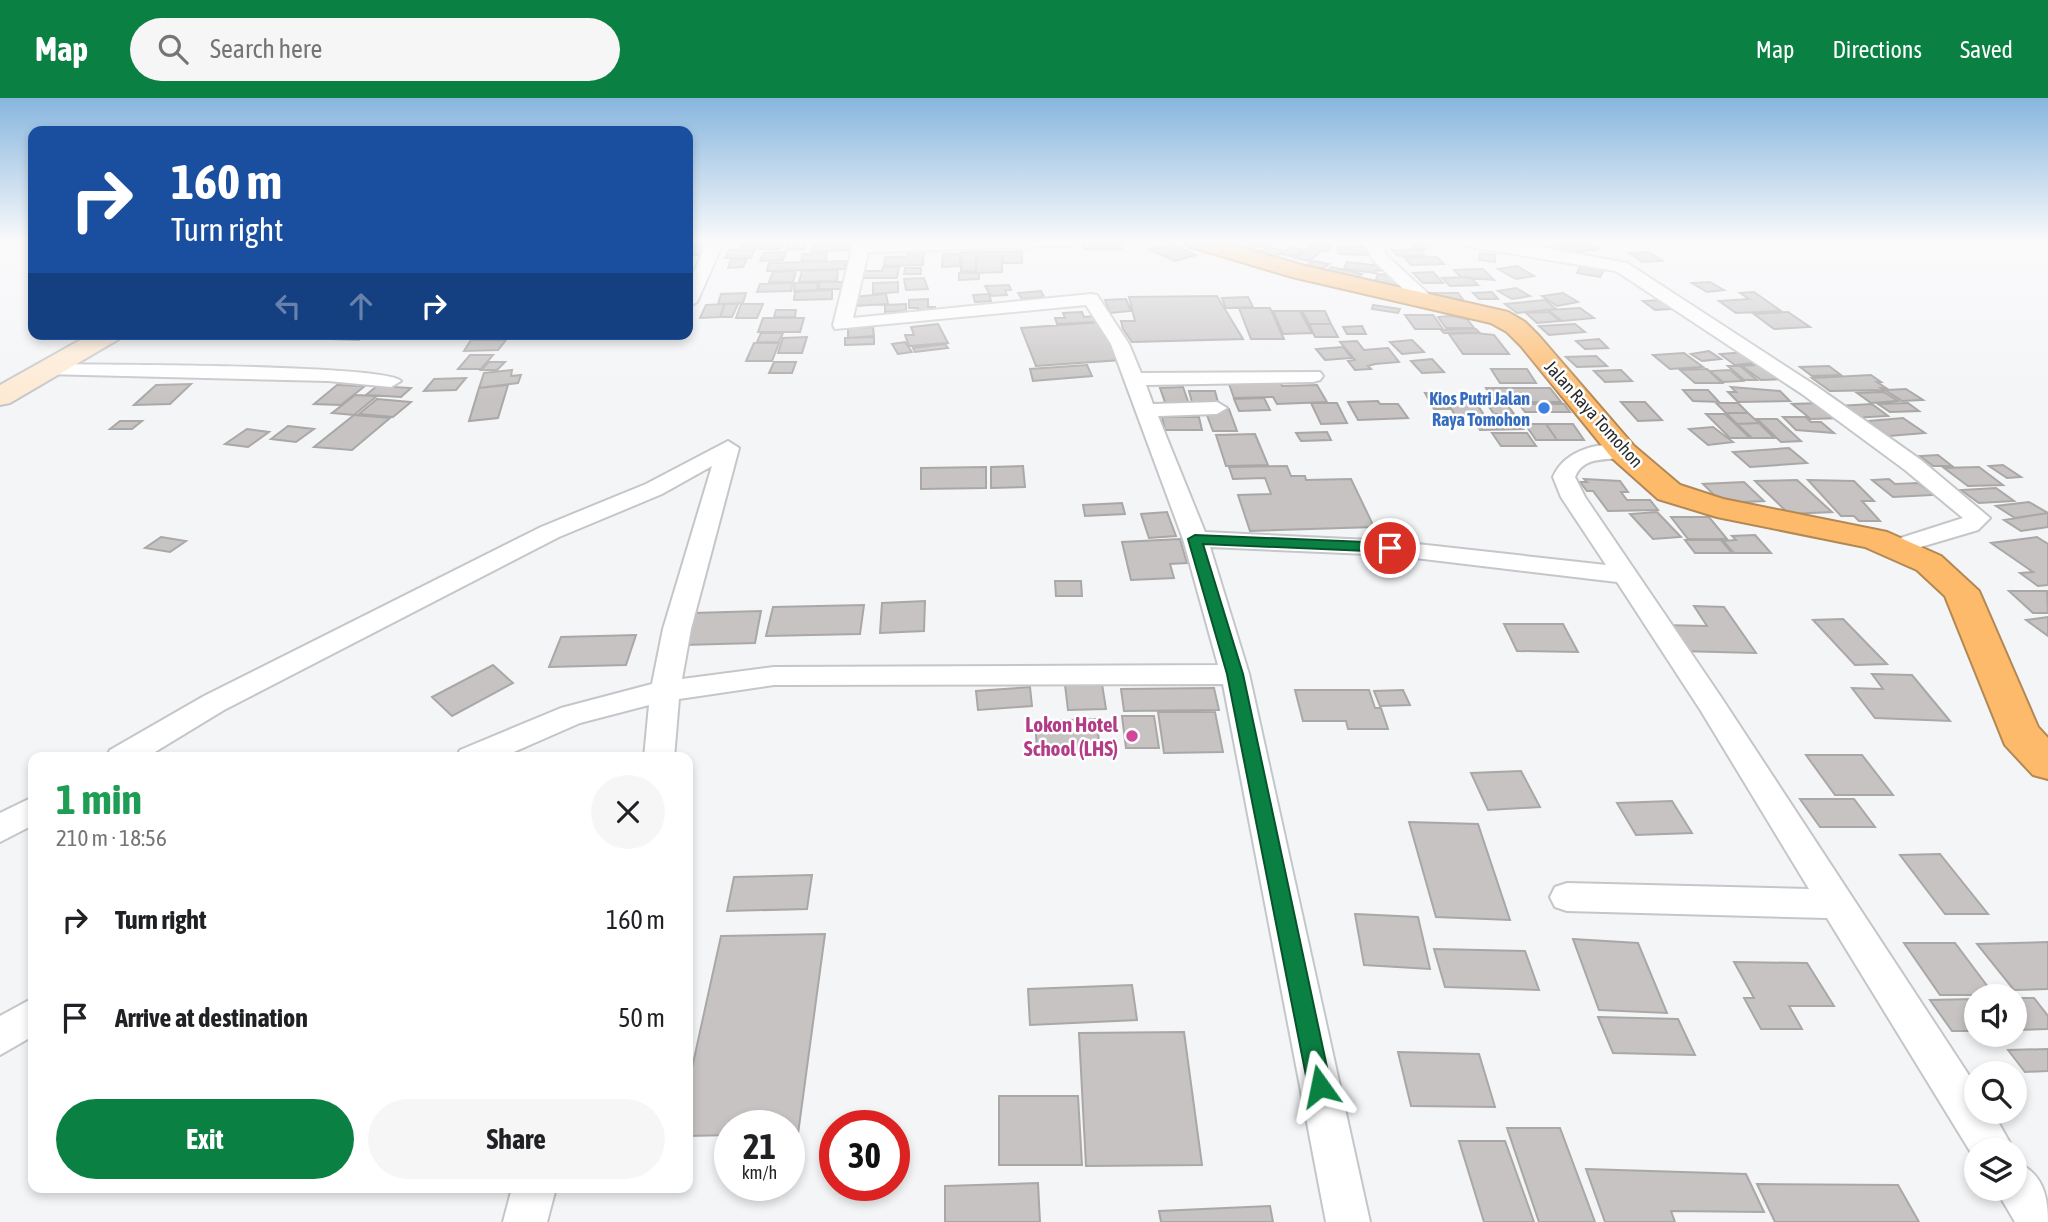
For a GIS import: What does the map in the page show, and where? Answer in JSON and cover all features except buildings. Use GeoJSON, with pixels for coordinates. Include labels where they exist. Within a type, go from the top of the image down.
{"type":"FeatureCollection","features":[{"type":"Feature","properties":{"kind":"highway","name":"Jalan Raya Tomohon"},"geometry":{"type":"LineString","coordinates":[[1397,293],[1479,311],[1516,327],[1623,452],[1669,492],[1682,498],[1875,539],[1929,563],[1961,592],[2020,735],[2048,764]]}},
{"type":"Feature","properties":{"kind":"street"},"geometry":{"type":"LineString","coordinates":[[849,293],[842,325],[1091,299],[1120,344],[1195,539],[1235,674],[1348,1222]]}},
{"type":"Feature","properties":{"kind":"street"},"geometry":{"type":"LineString","coordinates":[[1419,293],[1426,300]]}},
{"type":"Feature","properties":{"kind":"street"},"geometry":{"type":"LineString","coordinates":[[1661,293],[1819,398],[1913,465],[1978,518],[1969,524],[1897,547]]}},
{"type":"Feature","properties":{"kind":"street"},"geometry":{"type":"LineString","coordinates":[[0,397],[100,340]]}},
{"type":"Feature","properties":{"kind":"street"},"geometry":{"type":"LineString","coordinates":[[51,370],[328,375],[391,381]]}},
{"type":"Feature","properties":{"kind":"street"},"geometry":{"type":"LineString","coordinates":[[1133,379],[1313,376]]}},
{"type":"Feature","properties":{"kind":"street"},"geometry":{"type":"LineString","coordinates":[[1145,410],[1217,408]]}},
{"type":"Feature","properties":{"kind":"street"},"geometry":{"type":"LineString","coordinates":[[131,752],[214,703],[550,533],[654,489],[728,448],[677,629],[665,691],[660,752]]}},
{"type":"Feature","properties":{"kind":"street"},"geometry":{"type":"LineString","coordinates":[[1623,452],[1585,456],[1566,469],[1564,477],[1573,497],[1711,704],[1985,1138]]}},
{"type":"Feature","properties":{"kind":"street"},"geometry":{"type":"LineString","coordinates":[[1195,539],[1390,548],[1624,575]]}},
{"type":"Feature","properties":{"kind":"street"},"geometry":{"type":"LineString","coordinates":[[485,752],[571,715],[665,691],[774,676],[1235,674]]}},
{"type":"Feature","properties":{"kind":"street"},"geometry":{"type":"LineString","coordinates":[[0,829],[28,812]]}},
{"type":"Feature","properties":{"kind":"street"},"geometry":{"type":"LineString","coordinates":[[1567,897],[1835,904]]}},
{"type":"Feature","properties":{"kind":"street"},"geometry":{"type":"LineString","coordinates":[[0,1037],[28,1018]]}},
{"type":"Feature","properties":{"kind":"street"},"geometry":{"type":"LineString","coordinates":[[525,1222],[533,1193]]}},
{"type":"Feature","properties":{"kind":"street"},"geometry":{"type":"LineString","coordinates":[[2026,1201],[2040,1222]]}},
{"type":"Feature","properties":{"kind":"place","name":"Kios Putri Jalan Raya Tomohon"},"geometry":{"type":"Point","coordinates":[1544,408]}},
{"type":"Feature","properties":{"kind":"place","name":"Lokon Hotel School (LHS)"},"geometry":{"type":"Point","coordinates":[1132,736]}},
{"type":"Feature","properties":{"kind":"route"},"geometry":{"type":"LineString","coordinates":[[1320,1086],[1235,674],[1195,539],[1289,541],[1390,548]]}}]}
